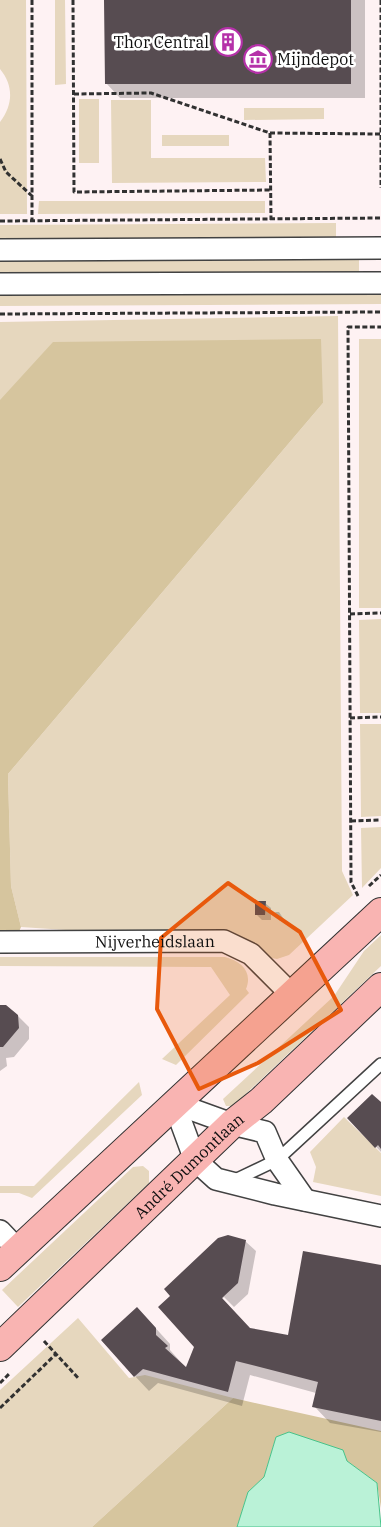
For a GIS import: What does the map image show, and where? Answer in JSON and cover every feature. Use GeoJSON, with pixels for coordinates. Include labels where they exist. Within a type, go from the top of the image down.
{"type":"FeatureCollection","features":[{"type":"Feature","properties":{"kind":"main road"},"geometry":{"type":"LineString","coordinates":[[6,1250],[222,1060],[381,912]]}},
{"type":"Feature","properties":{"kind":"main road","name":"André Dumontlaan"},"geometry":{"type":"LineString","coordinates":[[0,1347],[232,1124],[261,1101],[381,987]]}},
{"type":"Feature","properties":{"kind":"street"},"geometry":{"type":"LineString","coordinates":[[0,250],[381,248]]}},
{"type":"Feature","properties":{"kind":"street"},"geometry":{"type":"LineString","coordinates":[[0,284],[381,283]]}},
{"type":"Feature","properties":{"kind":"street","name":"Nijverheidslaan"},"geometry":{"type":"LineString","coordinates":[[0,942],[224,941],[251,954],[291,994]]}},
{"type":"Feature","properties":{"kind":"street"},"geometry":{"type":"LineString","coordinates":[[174,1103],[232,1124],[265,1132],[277,1160],[305,1200]]}},
{"type":"Feature","properties":{"kind":"street"},"geometry":{"type":"LineString","coordinates":[[174,1103],[195,1160],[216,1179],[381,1216]]}},
{"type":"Feature","properties":{"kind":"lane"},"geometry":{"type":"LineString","coordinates":[[229,1183],[277,1160],[381,1064]]}},
{"type":"Feature","properties":{"kind":"path"},"geometry":{"type":"LineString","coordinates":[[32,0],[32,221]]}},
{"type":"Feature","properties":{"kind":"path"},"geometry":{"type":"LineString","coordinates":[[73,0],[74,192],[270,190]]}},
{"type":"Feature","properties":{"kind":"path"},"geometry":{"type":"LineString","coordinates":[[381,0],[381,188]]}},
{"type":"Feature","properties":{"kind":"path"},"geometry":{"type":"LineString","coordinates":[[74,94],[151,93],[270,133],[380,134]]}},
{"type":"Feature","properties":{"kind":"path"},"geometry":{"type":"LineString","coordinates":[[270,133],[271,220]]}},
{"type":"Feature","properties":{"kind":"path"},"geometry":{"type":"LineString","coordinates":[[0,159],[6,172],[32,196]]}},
{"type":"Feature","properties":{"kind":"path"},"geometry":{"type":"LineString","coordinates":[[0,221],[381,218]]}},
{"type":"Feature","properties":{"kind":"path"},"geometry":{"type":"LineString","coordinates":[[0,314],[381,312]]}},
{"type":"Feature","properties":{"kind":"path"},"geometry":{"type":"LineString","coordinates":[[358,896],[351,882],[348,326],[381,327]]}},
{"type":"Feature","properties":{"kind":"path"},"geometry":{"type":"LineString","coordinates":[[350,614],[381,613]]}},
{"type":"Feature","properties":{"kind":"path"},"geometry":{"type":"LineString","coordinates":[[350,718],[381,717]]}},
{"type":"Feature","properties":{"kind":"path"},"geometry":{"type":"LineString","coordinates":[[351,821],[381,820]]}},
{"type":"Feature","properties":{"kind":"path"},"geometry":{"type":"LineString","coordinates":[[44,1341],[79,1379]]}},
{"type":"Feature","properties":{"kind":"path"},"geometry":{"type":"LineString","coordinates":[[0,1408],[56,1354]]}},
{"type":"Feature","properties":{"kind":"highlighted area"},"geometry":{"type":"Polygon","coordinates":[[[228,883],[300,932],[341,1010],[258,1063],[199,1089],[157,1009],[161,938],[228,883]]]}},
{"type":"Feature","properties":{"kind":"shaded area"},"geometry":{"type":"Polygon","coordinates":[[[0,0],[26,0],[27,214],[0,214],[0,122],[7,109],[10,89],[5,75],[0,69],[0,0]]]}},
{"type":"Feature","properties":{"kind":"shaded area"},"geometry":{"type":"Polygon","coordinates":[[[55,0],[65,0],[66,84],[55,85],[55,0]]]}},
{"type":"Feature","properties":{"kind":"shaded area"},"geometry":{"type":"Polygon","coordinates":[[[79,99],[99,99],[99,163],[79,163],[79,99]]]}},
{"type":"Feature","properties":{"kind":"shaded area"},"geometry":{"type":"Polygon","coordinates":[[[111,100],[151,100],[151,158],[265,158],[266,182],[112,183],[111,100]]]}},
{"type":"Feature","properties":{"kind":"shaded area"},"geometry":{"type":"Polygon","coordinates":[[[244,108],[324,108],[324,119],[244,120],[244,108]]]}},
{"type":"Feature","properties":{"kind":"shaded area"},"geometry":{"type":"Polygon","coordinates":[[[162,135],[229,135],[229,146],[162,146],[162,135]]]}},
{"type":"Feature","properties":{"kind":"shaded area"},"geometry":{"type":"Polygon","coordinates":[[[39,201],[265,201],[265,213],[38,214],[39,201]]]}},
{"type":"Feature","properties":{"kind":"shaded area"},"geometry":{"type":"Polygon","coordinates":[[[336,223],[336,241],[0,242],[0,225],[336,223]]]}},
{"type":"Feature","properties":{"kind":"shaded area"},"geometry":{"type":"Polygon","coordinates":[[[359,255],[359,274],[0,275],[0,257],[359,255]]]}},
{"type":"Feature","properties":{"kind":"shaded area"},"geometry":{"type":"Polygon","coordinates":[[[381,287],[381,304],[0,306],[0,290],[381,287]]]}},
{"type":"Feature","properties":{"kind":"shaded area"},"geometry":{"type":"Polygon","coordinates":[[[338,316],[342,871],[353,895],[289,955],[277,959],[155,936],[21,927],[11,886],[8,774],[323,403],[0,400],[0,322],[338,316]]]}},
{"type":"Feature","properties":{"kind":"shaded area"},"geometry":{"type":"Polygon","coordinates":[[[321,339],[323,403],[8,774],[11,886],[21,927],[18,934],[0,934],[0,400],[53,342],[321,339]]]}},
{"type":"Feature","properties":{"kind":"shaded area"},"geometry":{"type":"Polygon","coordinates":[[[359,339],[381,339],[381,608],[359,608],[359,339]]]}},
{"type":"Feature","properties":{"kind":"shaded area"},"geometry":{"type":"Polygon","coordinates":[[[381,619],[381,713],[360,713],[359,620],[381,619]]]}},
{"type":"Feature","properties":{"kind":"shaded area"},"geometry":{"type":"Polygon","coordinates":[[[360,724],[381,724],[381,816],[361,817],[360,724]]]}},
{"type":"Feature","properties":{"kind":"shaded area"},"geometry":{"type":"Polygon","coordinates":[[[381,827],[381,868],[362,888],[361,828],[381,827]]]}},
{"type":"Feature","properties":{"kind":"shaded area"},"geometry":{"type":"Polygon","coordinates":[[[381,935],[381,966],[233,1106],[226,1106],[223,1099],[334,996],[364,951],[381,935]]]}},
{"type":"Feature","properties":{"kind":"shaded area"},"geometry":{"type":"Polygon","coordinates":[[[0,957],[225,957],[241,964],[247,972],[248,983],[246,989],[249,993],[176,1065],[162,1059],[230,995],[211,967],[0,966],[0,957]]]}},
{"type":"Feature","properties":{"kind":"shaded area"},"geometry":{"type":"Polygon","coordinates":[[[139,1082],[142,1095],[32,1198],[19,1193],[0,1193],[0,1186],[34,1186],[139,1082]]]}},
{"type":"Feature","properties":{"kind":"shaded area"},"geometry":{"type":"Polygon","coordinates":[[[344,1117],[381,1153],[381,1196],[313,1182],[316,1167],[310,1152],[344,1117]]]}},
{"type":"Feature","properties":{"kind":"shaded area"},"geometry":{"type":"Polygon","coordinates":[[[143,1166],[149,1171],[149,1183],[18,1307],[2,1290],[133,1167],[143,1166]]]}},
{"type":"Feature","properties":{"kind":"shaded area"},"geometry":{"type":"Polygon","coordinates":[[[78,1318],[129,1378],[145,1375],[233,1398],[92,1527],[0,1527],[0,1390],[78,1318]]]}},
{"type":"Feature","properties":{"kind":"shaded area"},"geometry":{"type":"Polygon","coordinates":[[[233,1398],[381,1431],[381,1508],[377,1483],[347,1461],[276,1437],[264,1477],[248,1492],[237,1527],[92,1527],[233,1398]]]}},
{"type":"Feature","properties":{"kind":"shaded area"},"geometry":{"type":"Polygon","coordinates":[[[289,1432],[343,1450],[347,1461],[377,1483],[381,1527],[237,1527],[248,1492],[264,1477],[276,1437],[289,1432]]]}},
{"type":"Feature","properties":{"kind":"building","name":"Thor Central"},"geometry":{"type":"Polygon","coordinates":[[[104,0],[351,0],[351,84],[105,84],[104,0]]]}},
{"type":"Feature","properties":{"kind":"building"},"geometry":{"type":"Polygon","coordinates":[[[255,901],[266,901],[265,915],[255,915],[255,901]]]}},
{"type":"Feature","properties":{"kind":"building"},"geometry":{"type":"Polygon","coordinates":[[[0,1005],[6,1005],[18,1015],[19,1028],[3,1047],[0,1047],[0,1005]]]}},
{"type":"Feature","properties":{"kind":"building"},"geometry":{"type":"Polygon","coordinates":[[[372,1094],[381,1102],[381,1149],[378,1145],[375,1148],[347,1118],[372,1094]]]}},
{"type":"Feature","properties":{"kind":"building"},"geometry":{"type":"Polygon","coordinates":[[[228,1235],[246,1240],[238,1283],[222,1298],[250,1328],[288,1335],[303,1251],[381,1265],[381,1421],[312,1407],[318,1382],[236,1361],[228,1392],[143,1369],[134,1377],[101,1340],[137,1307],[156,1328],[156,1335],[168,1346],[165,1348],[186,1367],[194,1347],[158,1307],[170,1296],[164,1289],[218,1238],[228,1235]]]}},
{"type":"Feature","properties":{"kind":"place","name":"Thor Central"},"geometry":{"type":"Point","coordinates":[228,42]}},
{"type":"Feature","properties":{"kind":"place","name":"Mijndepot"},"geometry":{"type":"Point","coordinates":[258,59]}}]}
